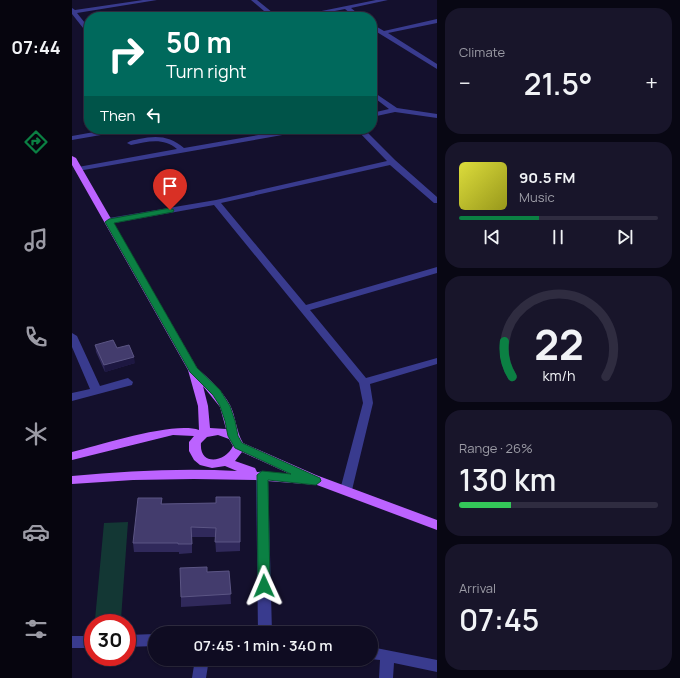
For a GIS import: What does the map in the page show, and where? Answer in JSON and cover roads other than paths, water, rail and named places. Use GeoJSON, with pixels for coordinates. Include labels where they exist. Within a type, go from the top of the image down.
{"type":"FeatureCollection","features":[{"type":"Feature","properties":{"kind":"main road"},"geometry":{"type":"LineString","coordinates":[[72,158],[193,370],[203,406],[204,434]]}},
{"type":"Feature","properties":{"kind":"main road"},"geometry":{"type":"LineString","coordinates":[[181,474],[195,466],[225,462],[233,458],[237,452],[236,441],[225,406],[216,393],[193,370]]}},
{"type":"Feature","properties":{"kind":"main road"},"geometry":{"type":"LineString","coordinates":[[72,456],[173,431],[190,431],[204,434],[221,431],[236,441],[316,481],[346,490],[437,525]]}},
{"type":"Feature","properties":{"kind":"main road"},"geometry":{"type":"LineString","coordinates":[[204,434],[195,442],[194,451],[200,460],[211,464]]}},
{"type":"Feature","properties":{"kind":"main road"},"geometry":{"type":"LineString","coordinates":[[225,462],[262,475]]}},
{"type":"Feature","properties":{"kind":"main road"},"geometry":{"type":"LineString","coordinates":[[72,480],[137,475],[181,474],[262,475],[316,481]]}},
{"type":"Feature","properties":{"kind":"street"},"geometry":{"type":"LineString","coordinates":[[84,25],[73,11],[154,0]]}},
{"type":"Feature","properties":{"kind":"street"},"geometry":{"type":"LineString","coordinates":[[254,0],[267,12]]}},
{"type":"Feature","properties":{"kind":"street"},"geometry":{"type":"LineString","coordinates":[[320,12],[385,0]]}},
{"type":"Feature","properties":{"kind":"street"},"geometry":{"type":"LineString","coordinates":[[346,7],[352,12]]}},
{"type":"Feature","properties":{"kind":"street"},"geometry":{"type":"LineString","coordinates":[[381,33],[437,22]]}},
{"type":"Feature","properties":{"kind":"street"},"geometry":{"type":"LineString","coordinates":[[377,30],[437,67]]}},
{"type":"Feature","properties":{"kind":"street"},"geometry":{"type":"LineString","coordinates":[[426,61],[437,58]]}},
{"type":"Feature","properties":{"kind":"street"},"geometry":{"type":"LineString","coordinates":[[377,97],[395,110]]}},
{"type":"Feature","properties":{"kind":"street"},"geometry":{"type":"LineString","coordinates":[[377,114],[395,110],[437,116]]}},
{"type":"Feature","properties":{"kind":"street"},"geometry":{"type":"LineString","coordinates":[[72,138],[95,134]]}},
{"type":"Feature","properties":{"kind":"street"},"geometry":{"type":"LineString","coordinates":[[78,169],[275,134]]}},
{"type":"Feature","properties":{"kind":"street"},"geometry":{"type":"LineString","coordinates":[[365,134],[392,162],[437,201]]}},
{"type":"Feature","properties":{"kind":"street"},"geometry":{"type":"LineString","coordinates":[[131,143],[163,139],[175,142],[182,150]]}},
{"type":"Feature","properties":{"kind":"street"},"geometry":{"type":"LineString","coordinates":[[109,222],[216,202],[392,162]]}},
{"type":"Feature","properties":{"kind":"street"},"geometry":{"type":"LineString","coordinates":[[216,202],[364,382],[368,403],[346,490]]}},
{"type":"Feature","properties":{"kind":"street"},"geometry":{"type":"LineString","coordinates":[[303,309],[434,271],[437,279]]}},
{"type":"Feature","properties":{"kind":"street"},"geometry":{"type":"LineString","coordinates":[[72,336],[96,390]]}},
{"type":"Feature","properties":{"kind":"street"},"geometry":{"type":"LineString","coordinates":[[364,382],[437,361]]}},
{"type":"Feature","properties":{"kind":"street"},"geometry":{"type":"LineString","coordinates":[[72,397],[128,382]]}},
{"type":"Feature","properties":{"kind":"street"},"geometry":{"type":"LineString","coordinates":[[262,475],[265,626]]}},
{"type":"Feature","properties":{"kind":"street"},"geometry":{"type":"LineString","coordinates":[[136,641],[148,640]]}},
{"type":"Feature","properties":{"kind":"street"},"geometry":{"type":"LineString","coordinates":[[72,642],[84,642]]}},
{"type":"Feature","properties":{"kind":"street"},"geometry":{"type":"LineString","coordinates":[[378,653],[387,654],[437,666]]}},
{"type":"Feature","properties":{"kind":"street"},"geometry":{"type":"LineString","coordinates":[[386,678],[387,654]]}},
{"type":"Feature","properties":{"kind":"street"},"geometry":{"type":"LineString","coordinates":[[199,678],[201,666]]}}]}
